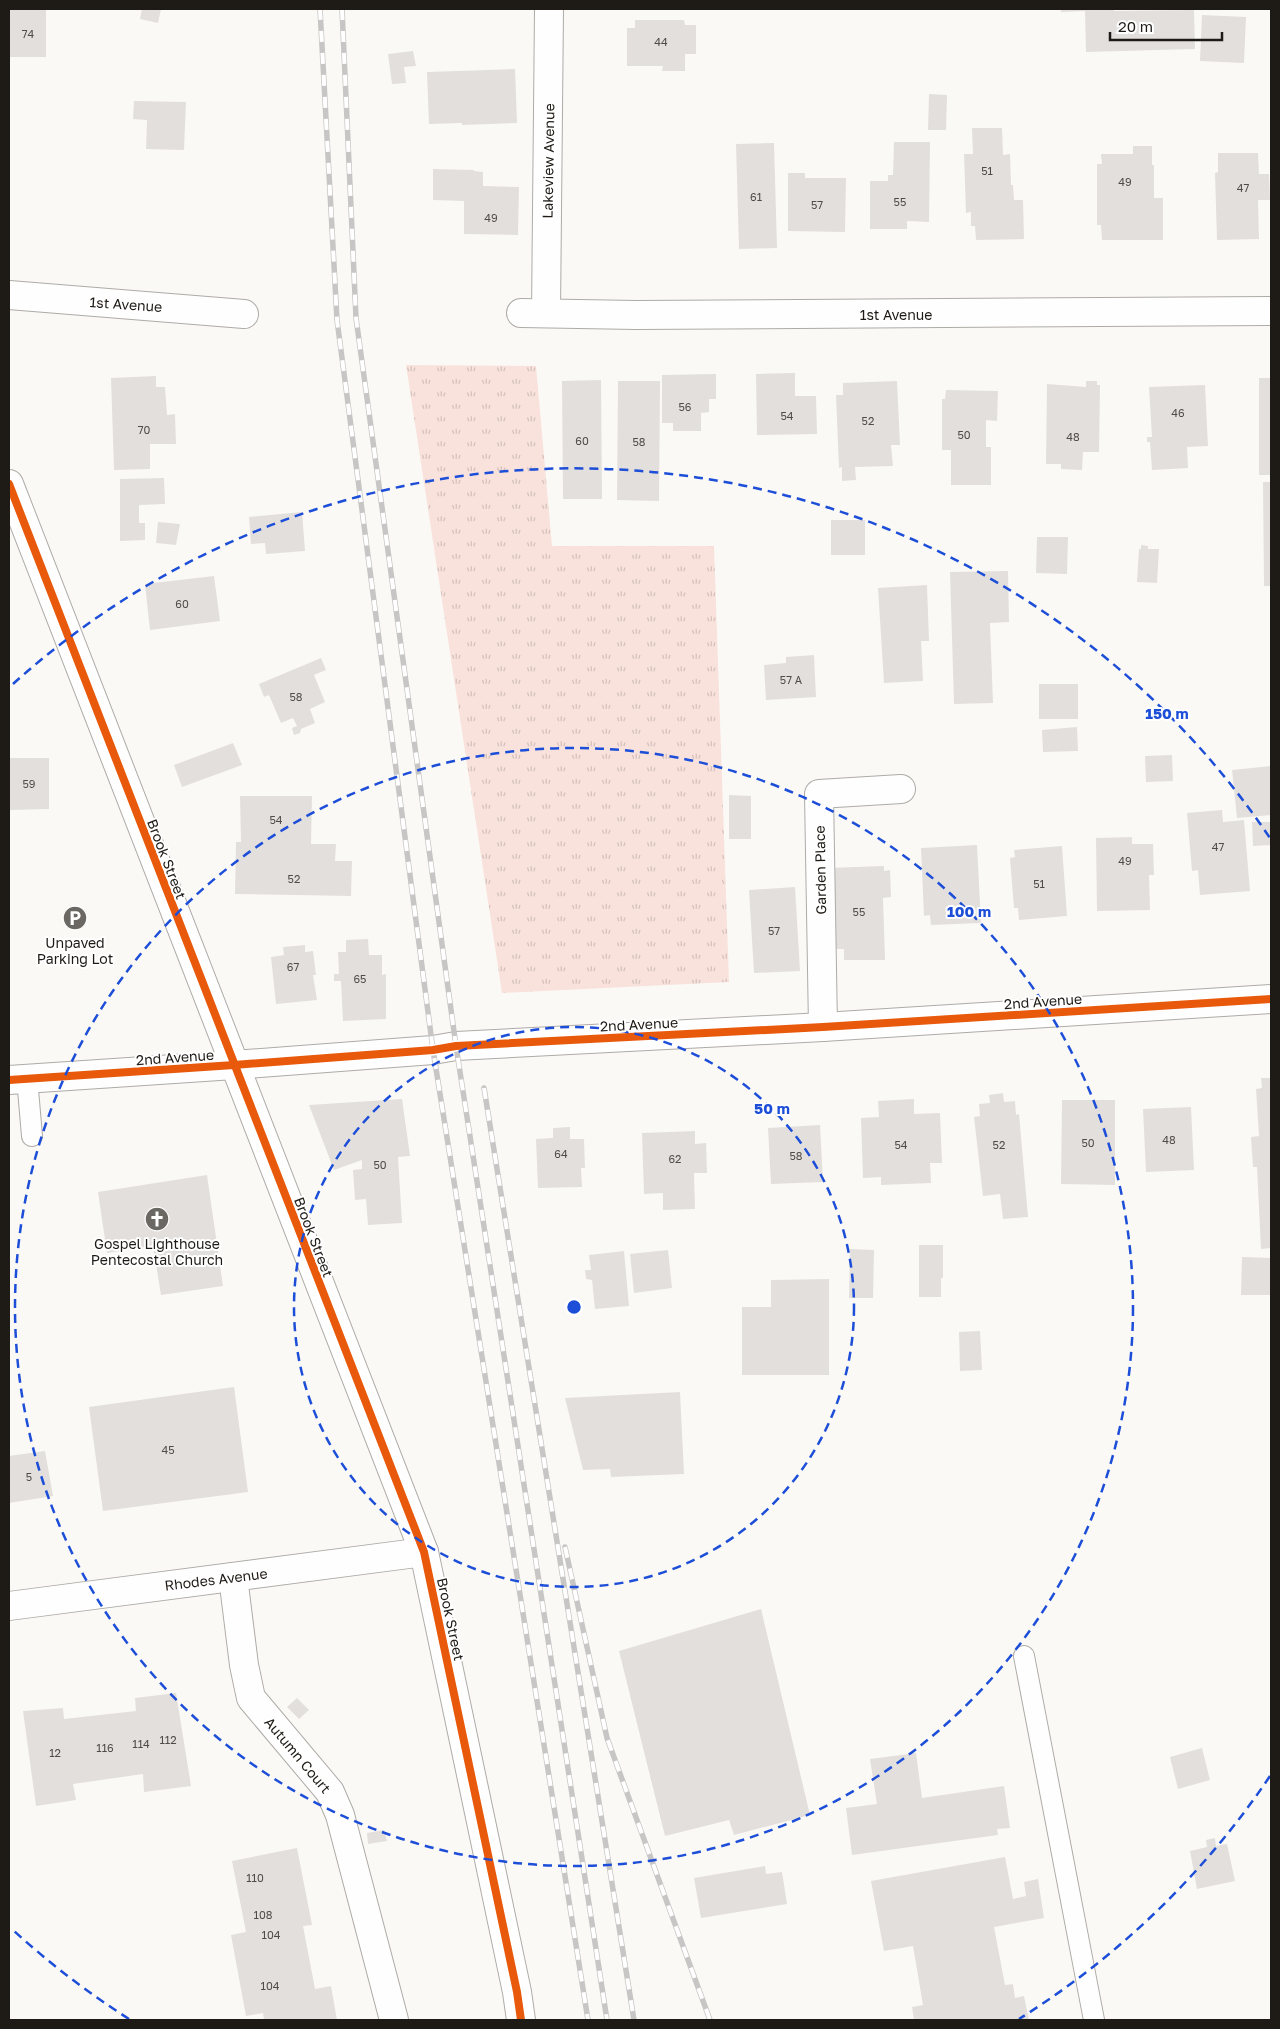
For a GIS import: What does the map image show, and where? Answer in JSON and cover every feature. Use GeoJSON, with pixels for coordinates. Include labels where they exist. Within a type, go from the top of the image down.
{"type":"FeatureCollection","features":[{"type":"Feature","properties":{"kind":"street","name":"Lakeview Avenue"},"geometry":{"type":"LineString","coordinates":[[534,313],[549,9]]}},
{"type":"Feature","properties":{"kind":"street","name":"1st Avenue"},"geometry":{"type":"LineString","coordinates":[[9,295],[244,314]]}},
{"type":"Feature","properties":{"kind":"street","name":"1st Avenue"},"geometry":{"type":"LineString","coordinates":[[534,313],[646,315],[1271,311]]}},
{"type":"Feature","properties":{"kind":"street","name":"Brook Street"},"geometry":{"type":"LineString","coordinates":[[9,484],[424,1552],[517,1992],[521,2020]]}},
{"type":"Feature","properties":{"kind":"street","name":"Garden Place"},"geometry":{"type":"LineString","coordinates":[[823,1027],[819,794],[901,790]]}},
{"type":"Feature","properties":{"kind":"street","name":"2nd Avenue"},"geometry":{"type":"LineString","coordinates":[[18,1079],[234,1065],[432,1050],[456,1046],[823,1027],[1271,999]]}},
{"type":"Feature","properties":{"kind":"street","name":"Rhodes Avenue"},"geometry":{"type":"LineString","coordinates":[[9,1606],[424,1552]]}},
{"type":"Feature","properties":{"kind":"street","name":"Autumn Court"},"geometry":{"type":"LineString","coordinates":[[232,1577],[244,1665],[251,1698],[330,1792],[340,1815],[394,2020]]}},
{"type":"Feature","properties":{"kind":"lane"},"geometry":{"type":"LineString","coordinates":[[18,1079],[32,1136]]}},
{"type":"Feature","properties":{"kind":"lane"},"geometry":{"type":"LineString","coordinates":[[1024,1656],[1094,2020]]}},
{"type":"Feature","properties":{"kind":"green space"},"geometry":{"type":"Polygon","coordinates":[[[406,365],[536,366],[552,546],[714,546],[729,982],[502,993],[406,365]]]}},
{"type":"Feature","properties":{"kind":"building"},"geometry":{"type":"Polygon","coordinates":[[[9,9],[46,9],[46,57],[9,57],[9,9]]]}},
{"type":"Feature","properties":{"kind":"building"},"geometry":{"type":"Polygon","coordinates":[[[142,9],[161,9],[158,23],[140,19],[142,9]]]}},
{"type":"Feature","properties":{"kind":"building"},"geometry":{"type":"Polygon","coordinates":[[[1061,9],[1114,9],[1114,11],[1194,10],[1195,49],[1086,52],[1085,11],[1061,12],[1061,9]]]}},
{"type":"Feature","properties":{"kind":"building"},"geometry":{"type":"Polygon","coordinates":[[[1202,15],[1246,17],[1244,63],[1200,61],[1202,15]]]}},
{"type":"Feature","properties":{"kind":"building"},"geometry":{"type":"Polygon","coordinates":[[[635,20],[684,20],[685,25],[696,25],[696,54],[685,54],[685,71],[662,71],[663,66],[627,66],[627,28],[635,28],[635,20]]]}},
{"type":"Feature","properties":{"kind":"building"},"geometry":{"type":"Polygon","coordinates":[[[413,51],[416,66],[404,67],[406,83],[392,84],[388,54],[413,51]]]}},
{"type":"Feature","properties":{"kind":"building"},"geometry":{"type":"Polygon","coordinates":[[[515,69],[517,123],[429,124],[427,72],[515,69]]]}},
{"type":"Feature","properties":{"kind":"building"},"geometry":{"type":"Polygon","coordinates":[[[929,94],[947,95],[946,130],[928,130],[929,94]]]}},
{"type":"Feature","properties":{"kind":"building"},"geometry":{"type":"Polygon","coordinates":[[[134,101],[186,102],[184,150],[146,149],[147,120],[133,119],[134,101]]]}},
{"type":"Feature","properties":{"kind":"building"},"geometry":{"type":"Polygon","coordinates":[[[972,128],[1002,128],[1003,155],[1010,154],[1011,185],[1013,185],[1014,200],[1023,200],[1024,239],[976,240],[975,226],[971,226],[971,212],[966,213],[964,154],[973,154],[972,128]]]}},
{"type":"Feature","properties":{"kind":"building"},"geometry":{"type":"Polygon","coordinates":[[[894,142],[930,142],[929,222],[907,221],[907,229],[870,229],[870,181],[888,181],[888,175],[893,175],[894,142]]]}},
{"type":"Feature","properties":{"kind":"building"},"geometry":{"type":"Polygon","coordinates":[[[774,143],[777,248],[739,249],[736,144],[774,143]]]}},
{"type":"Feature","properties":{"kind":"building"},"geometry":{"type":"Polygon","coordinates":[[[1133,146],[1152,146],[1154,198],[1163,198],[1163,240],[1102,240],[1101,225],[1097,225],[1097,164],[1102,164],[1101,154],[1133,154],[1133,146]]]}},
{"type":"Feature","properties":{"kind":"building"},"geometry":{"type":"Polygon","coordinates":[[[1218,153],[1258,153],[1259,174],[1269,174],[1270,200],[1258,200],[1259,239],[1217,240],[1215,173],[1218,172],[1218,153]]]}},
{"type":"Feature","properties":{"kind":"building"},"geometry":{"type":"Polygon","coordinates":[[[433,169],[474,170],[483,172],[483,186],[519,187],[518,235],[464,234],[464,201],[433,200],[433,169]]]}},
{"type":"Feature","properties":{"kind":"building"},"geometry":{"type":"Polygon","coordinates":[[[788,173],[805,173],[805,178],[846,178],[845,232],[788,231],[788,173]]]}},
{"type":"Feature","properties":{"kind":"building"},"geometry":{"type":"Polygon","coordinates":[[[795,373],[795,396],[816,396],[817,434],[757,435],[756,374],[795,373]]]}},
{"type":"Feature","properties":{"kind":"building"},"geometry":{"type":"Polygon","coordinates":[[[716,374],[716,399],[709,399],[709,412],[701,413],[701,431],[673,431],[673,423],[662,423],[662,375],[716,374]]]}},
{"type":"Feature","properties":{"kind":"building"},"geometry":{"type":"Polygon","coordinates":[[[156,376],[156,387],[165,387],[167,415],[175,414],[176,444],[150,444],[150,469],[114,470],[111,378],[156,376]]]}},
{"type":"Feature","properties":{"kind":"building"},"geometry":{"type":"Polygon","coordinates":[[[1259,378],[1271,378],[1271,475],[1259,475],[1259,378]]]}},
{"type":"Feature","properties":{"kind":"building"},"geometry":{"type":"Polygon","coordinates":[[[601,380],[602,499],[563,499],[562,381],[601,380]]]}},
{"type":"Feature","properties":{"kind":"building"},"geometry":{"type":"Polygon","coordinates":[[[618,381],[660,381],[659,501],[617,500],[618,381]]]}},
{"type":"Feature","properties":{"kind":"building"},"geometry":{"type":"Polygon","coordinates":[[[897,381],[900,445],[891,445],[893,466],[855,467],[856,480],[842,481],[842,467],[839,468],[836,395],[843,395],[843,383],[897,381]]]}},
{"type":"Feature","properties":{"kind":"building"},"geometry":{"type":"Polygon","coordinates":[[[1086,381],[1097,381],[1097,385],[1100,385],[1099,452],[1083,452],[1082,470],[1061,469],[1061,464],[1046,464],[1047,384],[1086,387],[1086,381]]]}},
{"type":"Feature","properties":{"kind":"building"},"geometry":{"type":"Polygon","coordinates":[[[1205,385],[1208,446],[1187,447],[1188,468],[1152,470],[1150,442],[1147,442],[1147,437],[1152,437],[1149,387],[1205,385]]]}},
{"type":"Feature","properties":{"kind":"building"},"geometry":{"type":"Polygon","coordinates":[[[946,390],[998,391],[997,421],[986,420],[986,447],[991,447],[991,485],[951,485],[951,450],[942,450],[942,399],[945,399],[946,390]]]}},
{"type":"Feature","properties":{"kind":"building"},"geometry":{"type":"Polygon","coordinates":[[[164,478],[165,504],[139,505],[139,523],[145,523],[145,540],[120,541],[120,479],[164,478]]]}},
{"type":"Feature","properties":{"kind":"building"},"geometry":{"type":"Polygon","coordinates":[[[1263,482],[1271,482],[1271,586],[1264,586],[1263,482]]]}},
{"type":"Feature","properties":{"kind":"building"},"geometry":{"type":"Polygon","coordinates":[[[302,512],[305,551],[266,554],[265,543],[251,544],[249,517],[302,512]]]}},
{"type":"Feature","properties":{"kind":"building"},"geometry":{"type":"Polygon","coordinates":[[[831,520],[865,520],[865,555],[831,555],[831,520]]]}},
{"type":"Feature","properties":{"kind":"building"},"geometry":{"type":"Polygon","coordinates":[[[158,522],[180,524],[176,545],[156,543],[158,522]]]}},
{"type":"Feature","properties":{"kind":"building"},"geometry":{"type":"Polygon","coordinates":[[[1037,537],[1068,537],[1067,574],[1036,573],[1037,537]]]}},
{"type":"Feature","properties":{"kind":"building"},"geometry":{"type":"Polygon","coordinates":[[[1141,545],[1148,546],[1148,549],[1159,549],[1157,583],[1137,582],[1139,549],[1141,549],[1141,545]]]}},
{"type":"Feature","properties":{"kind":"building"},"geometry":{"type":"Polygon","coordinates":[[[1008,571],[1009,622],[990,623],[993,703],[954,704],[950,572],[1008,571]]]}},
{"type":"Feature","properties":{"kind":"building"},"geometry":{"type":"Polygon","coordinates":[[[214,576],[220,621],[150,630],[145,584],[214,576]]]}},
{"type":"Feature","properties":{"kind":"building"},"geometry":{"type":"Polygon","coordinates":[[[927,585],[929,641],[921,641],[923,681],[884,683],[878,588],[927,585]]]}},
{"type":"Feature","properties":{"kind":"building"},"geometry":{"type":"Polygon","coordinates":[[[814,655],[816,697],[766,700],[764,665],[786,663],[786,657],[814,655]]]}},
{"type":"Feature","properties":{"kind":"building"},"geometry":{"type":"Polygon","coordinates":[[[321,658],[326,670],[314,675],[325,702],[310,709],[315,723],[301,729],[300,733],[294,735],[292,728],[297,726],[293,718],[281,723],[269,695],[264,697],[259,684],[321,658]]]}},
{"type":"Feature","properties":{"kind":"building"},"geometry":{"type":"Polygon","coordinates":[[[1039,684],[1078,684],[1078,719],[1039,719],[1039,684]]]}},
{"type":"Feature","properties":{"kind":"building"},"geometry":{"type":"Polygon","coordinates":[[[1077,727],[1078,751],[1043,752],[1042,730],[1077,727]]]}},
{"type":"Feature","properties":{"kind":"building"},"geometry":{"type":"Polygon","coordinates":[[[233,743],[242,765],[182,787],[174,765],[233,743]]]}},
{"type":"Feature","properties":{"kind":"building"},"geometry":{"type":"Polygon","coordinates":[[[1172,755],[1173,781],[1146,782],[1145,756],[1172,755]]]}},
{"type":"Feature","properties":{"kind":"building"},"geometry":{"type":"Polygon","coordinates":[[[9,758],[49,758],[49,809],[9,810],[9,758]]]}},
{"type":"Feature","properties":{"kind":"building"},"geometry":{"type":"Polygon","coordinates":[[[1271,766],[1271,815],[1237,818],[1232,770],[1271,766]]]}},
{"type":"Feature","properties":{"kind":"building"},"geometry":{"type":"Polygon","coordinates":[[[729,795],[751,796],[751,839],[729,839],[729,795]]]}},
{"type":"Feature","properties":{"kind":"building"},"geometry":{"type":"Polygon","coordinates":[[[240,796],[312,796],[311,844],[336,844],[335,861],[352,861],[351,896],[235,894],[236,842],[241,842],[240,796]]]}},
{"type":"Feature","properties":{"kind":"building"},"geometry":{"type":"Polygon","coordinates":[[[1222,810],[1223,822],[1244,820],[1250,891],[1200,895],[1198,870],[1192,871],[1187,813],[1222,810]]]}},
{"type":"Feature","properties":{"kind":"building"},"geometry":{"type":"Polygon","coordinates":[[[1252,822],[1271,822],[1271,845],[1253,846],[1252,822]]]}},
{"type":"Feature","properties":{"kind":"building"},"geometry":{"type":"Polygon","coordinates":[[[1132,837],[1132,844],[1153,844],[1154,875],[1149,875],[1150,910],[1097,911],[1096,838],[1132,837]]]}},
{"type":"Feature","properties":{"kind":"building"},"geometry":{"type":"Polygon","coordinates":[[[977,845],[981,923],[931,925],[930,915],[924,916],[921,848],[977,845]]]}},
{"type":"Feature","properties":{"kind":"building"},"geometry":{"type":"Polygon","coordinates":[[[1062,846],[1067,916],[1019,920],[1018,908],[1014,908],[1010,858],[1015,857],[1014,850],[1062,846]]]}},
{"type":"Feature","properties":{"kind":"building"},"geometry":{"type":"Polygon","coordinates":[[[884,866],[884,871],[890,870],[891,897],[883,898],[885,960],[844,960],[844,949],[836,949],[835,936],[824,910],[835,910],[835,902],[828,902],[828,868],[884,866]]]}},
{"type":"Feature","properties":{"kind":"building"},"geometry":{"type":"Polygon","coordinates":[[[795,887],[800,971],[754,973],[749,890],[795,887]]]}},
{"type":"Feature","properties":{"kind":"building"},"geometry":{"type":"Polygon","coordinates":[[[368,939],[369,955],[382,955],[382,975],[386,974],[386,1019],[343,1021],[341,981],[334,981],[334,974],[339,974],[338,952],[346,952],[346,940],[368,939]]]}},
{"type":"Feature","properties":{"kind":"building"},"geometry":{"type":"Polygon","coordinates":[[[305,945],[305,952],[313,951],[316,975],[313,975],[317,1000],[276,1004],[271,957],[284,955],[283,947],[305,945]]]}},
{"type":"Feature","properties":{"kind":"building"},"geometry":{"type":"Polygon","coordinates":[[[1261,1078],[1271,1078],[1271,1248],[1261,1249],[1257,1167],[1253,1167],[1251,1137],[1259,1136],[1256,1089],[1262,1088],[1261,1078]]]}},
{"type":"Feature","properties":{"kind":"building"},"geometry":{"type":"Polygon","coordinates":[[[1003,1093],[1004,1102],[1015,1101],[1016,1115],[1019,1114],[1028,1217],[1003,1219],[1000,1194],[983,1196],[974,1117],[980,1116],[979,1104],[990,1103],[989,1095],[1003,1093]]]}},
{"type":"Feature","properties":{"kind":"building"},"geometry":{"type":"Polygon","coordinates":[[[402,1099],[410,1156],[398,1157],[402,1223],[368,1225],[366,1199],[355,1200],[353,1170],[362,1169],[362,1160],[334,1170],[309,1105],[402,1099]]]}},
{"type":"Feature","properties":{"kind":"building"},"geometry":{"type":"Polygon","coordinates":[[[914,1099],[914,1114],[940,1113],[942,1163],[930,1163],[931,1183],[881,1185],[881,1177],[863,1178],[861,1118],[879,1117],[878,1101],[914,1099]]]}},
{"type":"Feature","properties":{"kind":"building"},"geometry":{"type":"Polygon","coordinates":[[[1062,1100],[1115,1100],[1115,1185],[1061,1184],[1062,1100]]]}},
{"type":"Feature","properties":{"kind":"building"},"geometry":{"type":"Polygon","coordinates":[[[1191,1107],[1194,1170],[1146,1172],[1143,1109],[1191,1107]]]}},
{"type":"Feature","properties":{"kind":"building"},"geometry":{"type":"Polygon","coordinates":[[[820,1125],[823,1182],[771,1184],[768,1128],[820,1125]]]}},
{"type":"Feature","properties":{"kind":"building"},"geometry":{"type":"Polygon","coordinates":[[[570,1127],[570,1139],[584,1139],[585,1168],[581,1168],[582,1187],[538,1188],[536,1139],[553,1138],[553,1128],[570,1127]]]}},
{"type":"Feature","properties":{"kind":"building"},"geometry":{"type":"Polygon","coordinates":[[[695,1131],[695,1144],[706,1143],[707,1173],[694,1173],[695,1209],[663,1210],[663,1193],[644,1194],[642,1133],[695,1131]]]}},
{"type":"Feature","properties":{"kind":"building","name":"Gospel Lighthouse Pentecostal Church"},"geometry":{"type":"Polygon","coordinates":[[[207,1175],[223,1286],[161,1295],[153,1246],[107,1253],[98,1192],[207,1175]]]}},
{"type":"Feature","properties":{"kind":"building"},"geometry":{"type":"Polygon","coordinates":[[[919,1245],[943,1245],[941,1297],[919,1297],[919,1245]]]}},
{"type":"Feature","properties":{"kind":"building"},"geometry":{"type":"Polygon","coordinates":[[[850,1249],[874,1250],[873,1298],[849,1298],[850,1249]]]}},
{"type":"Feature","properties":{"kind":"building"},"geometry":{"type":"Polygon","coordinates":[[[668,1250],[672,1288],[634,1293],[630,1254],[668,1250]]]}},
{"type":"Feature","properties":{"kind":"building"},"geometry":{"type":"Polygon","coordinates":[[[624,1251],[629,1306],[595,1309],[592,1280],[586,1279],[585,1270],[591,1270],[589,1255],[624,1251]]]}},
{"type":"Feature","properties":{"kind":"building"},"geometry":{"type":"Polygon","coordinates":[[[1242,1257],[1271,1258],[1271,1295],[1241,1295],[1242,1257]]]}},
{"type":"Feature","properties":{"kind":"building"},"geometry":{"type":"Polygon","coordinates":[[[829,1279],[829,1375],[742,1375],[742,1307],[771,1307],[771,1280],[829,1279]]]}},
{"type":"Feature","properties":{"kind":"building"},"geometry":{"type":"Polygon","coordinates":[[[980,1331],[982,1370],[960,1371],[959,1332],[980,1331]]]}},
{"type":"Feature","properties":{"kind":"building"},"geometry":{"type":"Polygon","coordinates":[[[234,1387],[248,1492],[103,1511],[89,1407],[234,1387]]]}},
{"type":"Feature","properties":{"kind":"building"},"geometry":{"type":"Polygon","coordinates":[[[680,1392],[684,1474],[611,1477],[610,1469],[583,1470],[565,1398],[680,1392]]]}},
{"type":"Feature","properties":{"kind":"building"},"geometry":{"type":"Polygon","coordinates":[[[45,1451],[53,1496],[9,1503],[9,1456],[45,1451]]]}},
{"type":"Feature","properties":{"kind":"building"},"geometry":{"type":"Polygon","coordinates":[[[761,1609],[810,1815],[734,1835],[729,1820],[665,1836],[619,1651],[761,1609]]]}},
{"type":"Feature","properties":{"kind":"building"},"geometry":{"type":"Polygon","coordinates":[[[176,1693],[191,1786],[144,1792],[143,1774],[73,1784],[76,1800],[36,1806],[23,1711],[63,1708],[64,1719],[136,1711],[135,1698],[176,1693]]]}},
{"type":"Feature","properties":{"kind":"building"},"geometry":{"type":"Polygon","coordinates":[[[297,1698],[309,1710],[299,1719],[287,1707],[297,1698]]]}},
{"type":"Feature","properties":{"kind":"building"},"geometry":{"type":"Polygon","coordinates":[[[1202,1748],[1210,1780],[1178,1789],[1170,1757],[1202,1748]]]}},
{"type":"Feature","properties":{"kind":"building"},"geometry":{"type":"Polygon","coordinates":[[[916,1753],[922,1798],[1004,1786],[1010,1828],[997,1829],[998,1835],[852,1855],[846,1808],[877,1804],[870,1759],[916,1753]]]}},
{"type":"Feature","properties":{"kind":"building"},"geometry":{"type":"Polygon","coordinates":[[[384,1830],[387,1841],[368,1844],[367,1833],[384,1830]]]}},
{"type":"Feature","properties":{"kind":"building"},"geometry":{"type":"Polygon","coordinates":[[[1215,1838],[1216,1846],[1227,1844],[1235,1881],[1197,1889],[1190,1851],[1207,1847],[1206,1840],[1215,1838]]]}},
{"type":"Feature","properties":{"kind":"building"},"geometry":{"type":"Polygon","coordinates":[[[297,1848],[312,1925],[303,1926],[315,1989],[331,1986],[337,2020],[264,2020],[263,2013],[246,2016],[231,1935],[246,1932],[232,1861],[297,1848]]]}},
{"type":"Feature","properties":{"kind":"building"},"geometry":{"type":"Polygon","coordinates":[[[1005,1857],[1013,1899],[1026,1896],[1024,1882],[1038,1879],[1044,1918],[994,1927],[1005,1985],[1013,1984],[1015,1998],[1024,1996],[1029,2020],[914,2020],[912,2007],[923,2005],[913,1946],[884,1951],[871,1881],[1005,1857]]]}},
{"type":"Feature","properties":{"kind":"building"},"geometry":{"type":"Polygon","coordinates":[[[765,1866],[766,1874],[782,1872],[787,1904],[701,1918],[694,1878],[765,1866]]]}},
{"type":"Feature","properties":{"kind":"railway"},"geometry":{"type":"LineString","coordinates":[[320,9],[337,320],[433,1050],[588,2020]]}},
{"type":"Feature","properties":{"kind":"railway"},"geometry":{"type":"LineString","coordinates":[[342,9],[356,318],[456,1046],[607,2020]]}},
{"type":"Feature","properties":{"kind":"railway"},"geometry":{"type":"LineString","coordinates":[[484,1088],[634,2020]]}},
{"type":"Feature","properties":{"kind":"railway"},"geometry":{"type":"LineString","coordinates":[[565,1547],[607,1738],[710,2020]]}},
{"type":"Feature","properties":{"kind":"cycle path"},"geometry":{"type":"LineString","coordinates":[[9,484],[424,1552],[517,1992],[521,2020]]}},
{"type":"Feature","properties":{"kind":"cycle path"},"geometry":{"type":"LineString","coordinates":[[9,1080],[433,1050],[456,1046],[823,1027],[1271,999]]}},
{"type":"Feature","properties":{"kind":"place","name":"Unpaved Parking Lot"},"geometry":{"type":"Point","coordinates":[75,918]}},
{"type":"Feature","properties":{"kind":"place","name":"Gospel Lighthouse Pentecostal Church"},"geometry":{"type":"Point","coordinates":[157,1219]}}]}
